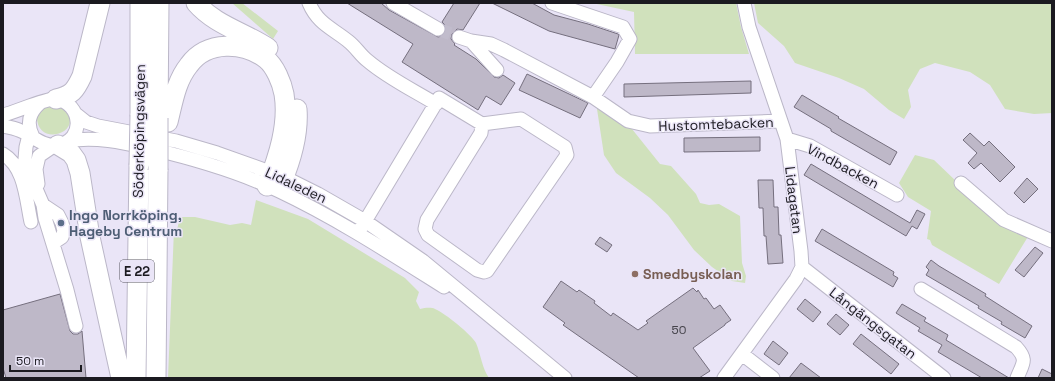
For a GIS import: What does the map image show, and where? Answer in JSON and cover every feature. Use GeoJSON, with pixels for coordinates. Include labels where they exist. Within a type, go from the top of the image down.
{"type":"FeatureCollection","features":[{"type":"Feature","properties":{"kind":"highway"},"geometry":{"type":"LineString","coordinates":[[48,101],[66,96],[77,87],[82,76],[100,3]]}},
{"type":"Feature","properties":{"kind":"highway","name":"Söderköpingsvägen"},"geometry":{"type":"LineString","coordinates":[[136,378],[140,3]]}},
{"type":"Feature","properties":{"kind":"highway","name":"Söderköpingsvägen"},"geometry":{"type":"LineString","coordinates":[[156,378],[158,170],[163,120],[159,3]]}},
{"type":"Feature","properties":{"kind":"highway"},"geometry":{"type":"LineString","coordinates":[[196,3],[216,20],[258,41],[272,51],[282,61],[290,73],[296,94],[296,136],[294,149],[275,182]]}},
{"type":"Feature","properties":{"kind":"highway"},"geometry":{"type":"LineString","coordinates":[[163,120],[174,97],[180,78],[190,63],[199,55],[210,49],[224,46],[236,46],[248,50],[266,60],[279,78],[284,93],[286,108],[275,182]]}},
{"type":"Feature","properties":{"kind":"highway"},"geometry":{"type":"LineString","coordinates":[[60,144],[76,160],[80,173],[90,237],[121,378]]}},
{"type":"Feature","properties":{"kind":"street"},"geometry":{"type":"LineString","coordinates":[[309,3],[319,19],[328,28],[348,41],[366,60],[388,76],[436,104]]}},
{"type":"Feature","properties":{"kind":"street"},"geometry":{"type":"LineString","coordinates":[[393,3],[438,29]]}},
{"type":"Feature","properties":{"kind":"street"},"geometry":{"type":"LineString","coordinates":[[552,3],[623,27],[630,39],[617,62],[593,97]]}},
{"type":"Feature","properties":{"kind":"street","name":"Lidagatan"},"geometry":{"type":"LineString","coordinates":[[744,3],[751,33],[786,139],[802,267]]}},
{"type":"Feature","properties":{"kind":"street","name":"Hustomtebacken"},"geometry":{"type":"LineString","coordinates":[[496,70],[465,39],[491,44],[593,97],[628,121],[650,126],[781,121]]}},
{"type":"Feature","properties":{"kind":"street"},"geometry":{"type":"LineString","coordinates":[[358,233],[439,98],[482,124],[521,119],[565,147],[567,155],[487,271],[484,272],[477,270],[428,235],[425,229],[428,220],[481,133],[482,124]]}},
{"type":"Feature","properties":{"kind":"street"},"geometry":{"type":"LineString","coordinates":[[48,101],[30,113],[28,124],[30,134],[25,159],[27,168],[41,201],[76,326]]}},
{"type":"Feature","properties":{"kind":"street"},"geometry":{"type":"LineString","coordinates":[[3,115],[48,101],[64,102],[71,107],[76,114],[78,122],[77,130],[74,136],[39,156],[36,169],[41,201]]}},
{"type":"Feature","properties":{"kind":"street","name":"Lidaleden"},"geometry":{"type":"LineString","coordinates":[[76,114],[86,122],[98,126],[176,141],[217,153],[275,182],[365,221],[423,261],[565,378]]}},
{"type":"Feature","properties":{"kind":"street"},"geometry":{"type":"LineString","coordinates":[[3,126],[12,127],[30,134],[39,141],[47,144],[60,144]]}},
{"type":"Feature","properties":{"kind":"street","name":"Lidaleden"},"geometry":{"type":"LineString","coordinates":[[60,144],[82,138],[98,139],[139,146],[175,154],[222,169],[275,182],[489,316]]}},
{"type":"Feature","properties":{"kind":"street","name":"Vindbacken"},"geometry":{"type":"LineString","coordinates":[[786,139],[810,146],[898,195]]}},
{"type":"Feature","properties":{"kind":"street"},"geometry":{"type":"LineString","coordinates":[[3,154],[13,161],[19,170],[31,222]]}},
{"type":"Feature","properties":{"kind":"street"},"geometry":{"type":"LineString","coordinates":[[961,183],[1004,220],[1052,241]]}},
{"type":"Feature","properties":{"kind":"street"},"geometry":{"type":"LineString","coordinates":[[724,378],[785,296],[802,267]]}},
{"type":"Feature","properties":{"kind":"street","name":"Långängsgatan"},"geometry":{"type":"LineString","coordinates":[[802,267],[944,378]]}},
{"type":"Feature","properties":{"kind":"street"},"geometry":{"type":"LineString","coordinates":[[921,290],[1016,347],[1023,354],[1024,361],[1017,378]]}},
{"type":"Feature","properties":{"kind":"street"},"geometry":{"type":"LineString","coordinates":[[742,354],[773,378]]}},
{"type":"Feature","properties":{"kind":"green space"},"geometry":{"type":"Polygon","coordinates":[[[232,3],[242,3],[278,31],[273,39],[232,3]]]}},
{"type":"Feature","properties":{"kind":"green space"},"geometry":{"type":"Polygon","coordinates":[[[592,3],[736,3],[749,54],[635,54],[634,12],[592,3]]]}},
{"type":"Feature","properties":{"kind":"green space"},"geometry":{"type":"Polygon","coordinates":[[[754,3],[1052,3],[1052,113],[1034,114],[1005,109],[990,85],[970,72],[935,63],[920,69],[908,90],[911,107],[904,119],[889,110],[864,89],[839,78],[795,63],[784,46],[758,23],[754,3]]]}},
{"type":"Feature","properties":{"kind":"green space"},"geometry":{"type":"Polygon","coordinates":[[[49,104],[64,108],[69,115],[70,123],[62,132],[48,134],[42,130],[38,124],[37,113],[49,104]]]}},
{"type":"Feature","properties":{"kind":"green space"},"geometry":{"type":"Polygon","coordinates":[[[602,108],[628,124],[660,164],[671,166],[696,194],[700,203],[709,205],[719,204],[740,216],[742,263],[746,276],[745,283],[732,281],[712,267],[694,250],[668,215],[650,198],[616,173],[604,155],[597,109],[602,108]]]}},
{"type":"Feature","properties":{"kind":"green space"},"geometry":{"type":"Polygon","coordinates":[[[915,155],[934,160],[957,182],[1029,235],[999,284],[932,245],[930,240],[927,239],[931,211],[908,197],[899,183],[915,155]]]}},
{"type":"Feature","properties":{"kind":"green space"},"geometry":{"type":"Polygon","coordinates":[[[288,183],[351,220],[343,218],[292,191],[286,187],[288,183]]]}},
{"type":"Feature","properties":{"kind":"green space"},"geometry":{"type":"Polygon","coordinates":[[[256,200],[308,219],[405,278],[419,292],[416,301],[420,309],[432,308],[439,311],[458,324],[474,339],[489,378],[168,378],[174,229],[177,230],[180,217],[195,217],[230,225],[242,223],[251,225],[256,200]]]}},
{"type":"Feature","properties":{"kind":"building"},"geometry":{"type":"Polygon","coordinates":[[[347,3],[381,3],[389,10],[438,37],[445,33],[445,25],[442,22],[454,3],[480,3],[463,30],[457,29],[452,34],[451,39],[455,44],[454,45],[476,59],[494,77],[499,78],[503,75],[515,83],[501,105],[486,96],[478,110],[402,62],[413,44],[347,3]]]}},
{"type":"Feature","properties":{"kind":"building"},"geometry":{"type":"Polygon","coordinates":[[[492,3],[532,3],[554,15],[618,34],[615,49],[549,31],[492,3]]]}},
{"type":"Feature","properties":{"kind":"building"},"geometry":{"type":"Polygon","coordinates":[[[527,74],[588,103],[580,118],[519,90],[527,74]]]}},
{"type":"Feature","properties":{"kind":"building"},"geometry":{"type":"Polygon","coordinates":[[[751,81],[751,93],[624,97],[624,84],[751,81]]]}},
{"type":"Feature","properties":{"kind":"building"},"geometry":{"type":"Polygon","coordinates":[[[802,95],[839,117],[838,118],[897,152],[890,165],[831,131],[831,129],[794,107],[802,95]]]}},
{"type":"Feature","properties":{"kind":"building"},"geometry":{"type":"Polygon","coordinates":[[[970,133],[984,146],[989,141],[1015,167],[1000,182],[981,163],[974,169],[968,163],[977,153],[963,140],[970,133]]]}},
{"type":"Feature","properties":{"kind":"building"},"geometry":{"type":"Polygon","coordinates":[[[760,137],[760,151],[684,152],[684,138],[760,137]]]}},
{"type":"Feature","properties":{"kind":"building"},"geometry":{"type":"Polygon","coordinates":[[[811,164],[910,223],[917,210],[925,214],[917,229],[912,226],[906,236],[804,175],[811,164]]]}},
{"type":"Feature","properties":{"kind":"building"},"geometry":{"type":"Polygon","coordinates":[[[1027,178],[1038,189],[1024,203],[1014,193],[1027,178]]]}},
{"type":"Feature","properties":{"kind":"building"},"geometry":{"type":"Polygon","coordinates":[[[758,180],[773,180],[774,207],[778,207],[779,235],[781,235],[783,263],[768,264],[766,236],[764,236],[763,208],[759,208],[758,180]]]}},
{"type":"Feature","properties":{"kind":"building"},"geometry":{"type":"Polygon","coordinates":[[[822,229],[894,272],[893,275],[898,278],[893,287],[815,241],[822,229]]]}},
{"type":"Feature","properties":{"kind":"building"},"geometry":{"type":"Polygon","coordinates":[[[600,237],[612,245],[607,252],[595,244],[600,237]]]}},
{"type":"Feature","properties":{"kind":"building"},"geometry":{"type":"Polygon","coordinates":[[[1035,247],[1043,253],[1024,277],[1015,270],[1035,247]]]}},
{"type":"Feature","properties":{"kind":"building"},"geometry":{"type":"Polygon","coordinates":[[[931,260],[986,294],[985,296],[1032,326],[1025,338],[978,308],[979,306],[926,275],[929,270],[926,267],[931,260]]]}},
{"type":"Feature","properties":{"kind":"building"},"geometry":{"type":"Polygon","coordinates":[[[561,281],[577,292],[579,290],[595,301],[594,303],[611,316],[613,313],[638,330],[648,323],[646,321],[693,288],[697,292],[698,290],[704,299],[706,298],[714,309],[720,305],[731,320],[693,348],[710,371],[699,378],[639,378],[563,325],[565,323],[543,307],[561,281]]]}},
{"type":"Feature","properties":{"kind":"building"},"geometry":{"type":"Polygon","coordinates":[[[60,294],[70,331],[73,334],[78,334],[82,331],[86,378],[6,378],[3,368],[3,310],[60,294]]]}},
{"type":"Feature","properties":{"kind":"building"},"geometry":{"type":"Polygon","coordinates":[[[805,299],[821,312],[813,322],[797,309],[805,299]]]}},
{"type":"Feature","properties":{"kind":"building"},"geometry":{"type":"Polygon","coordinates":[[[902,304],[926,318],[924,321],[948,335],[946,340],[1009,378],[982,378],[938,352],[942,345],[918,331],[920,328],[896,313],[902,304]]]}},
{"type":"Feature","properties":{"kind":"building"},"geometry":{"type":"Polygon","coordinates":[[[836,314],[849,325],[840,335],[827,324],[836,314]]]}},
{"type":"Feature","properties":{"kind":"building"},"geometry":{"type":"Polygon","coordinates":[[[861,334],[899,364],[891,374],[853,344],[861,334]]]}},
{"type":"Feature","properties":{"kind":"building"},"geometry":{"type":"Polygon","coordinates":[[[773,341],[788,353],[779,365],[764,354],[773,341]]]}},
{"type":"Feature","properties":{"kind":"building"},"geometry":{"type":"Polygon","coordinates":[[[801,363],[821,378],[789,378],[801,363]]]}},
{"type":"Feature","properties":{"kind":"building"},"geometry":{"type":"Polygon","coordinates":[[[1042,369],[1052,374],[1052,378],[1038,378],[1042,369]]]}},
{"type":"Feature","properties":{"kind":"tunnel"},"geometry":{"type":"LineString","coordinates":[[438,29],[459,37]]}},
{"type":"Feature","properties":{"kind":"place","name":"Ingo Norrköping, Hageby Centrum"},"geometry":{"type":"Point","coordinates":[61,223]}},
{"type":"Feature","properties":{"kind":"place","name":"Smedbyskolan"},"geometry":{"type":"Point","coordinates":[635,274]}}]}
